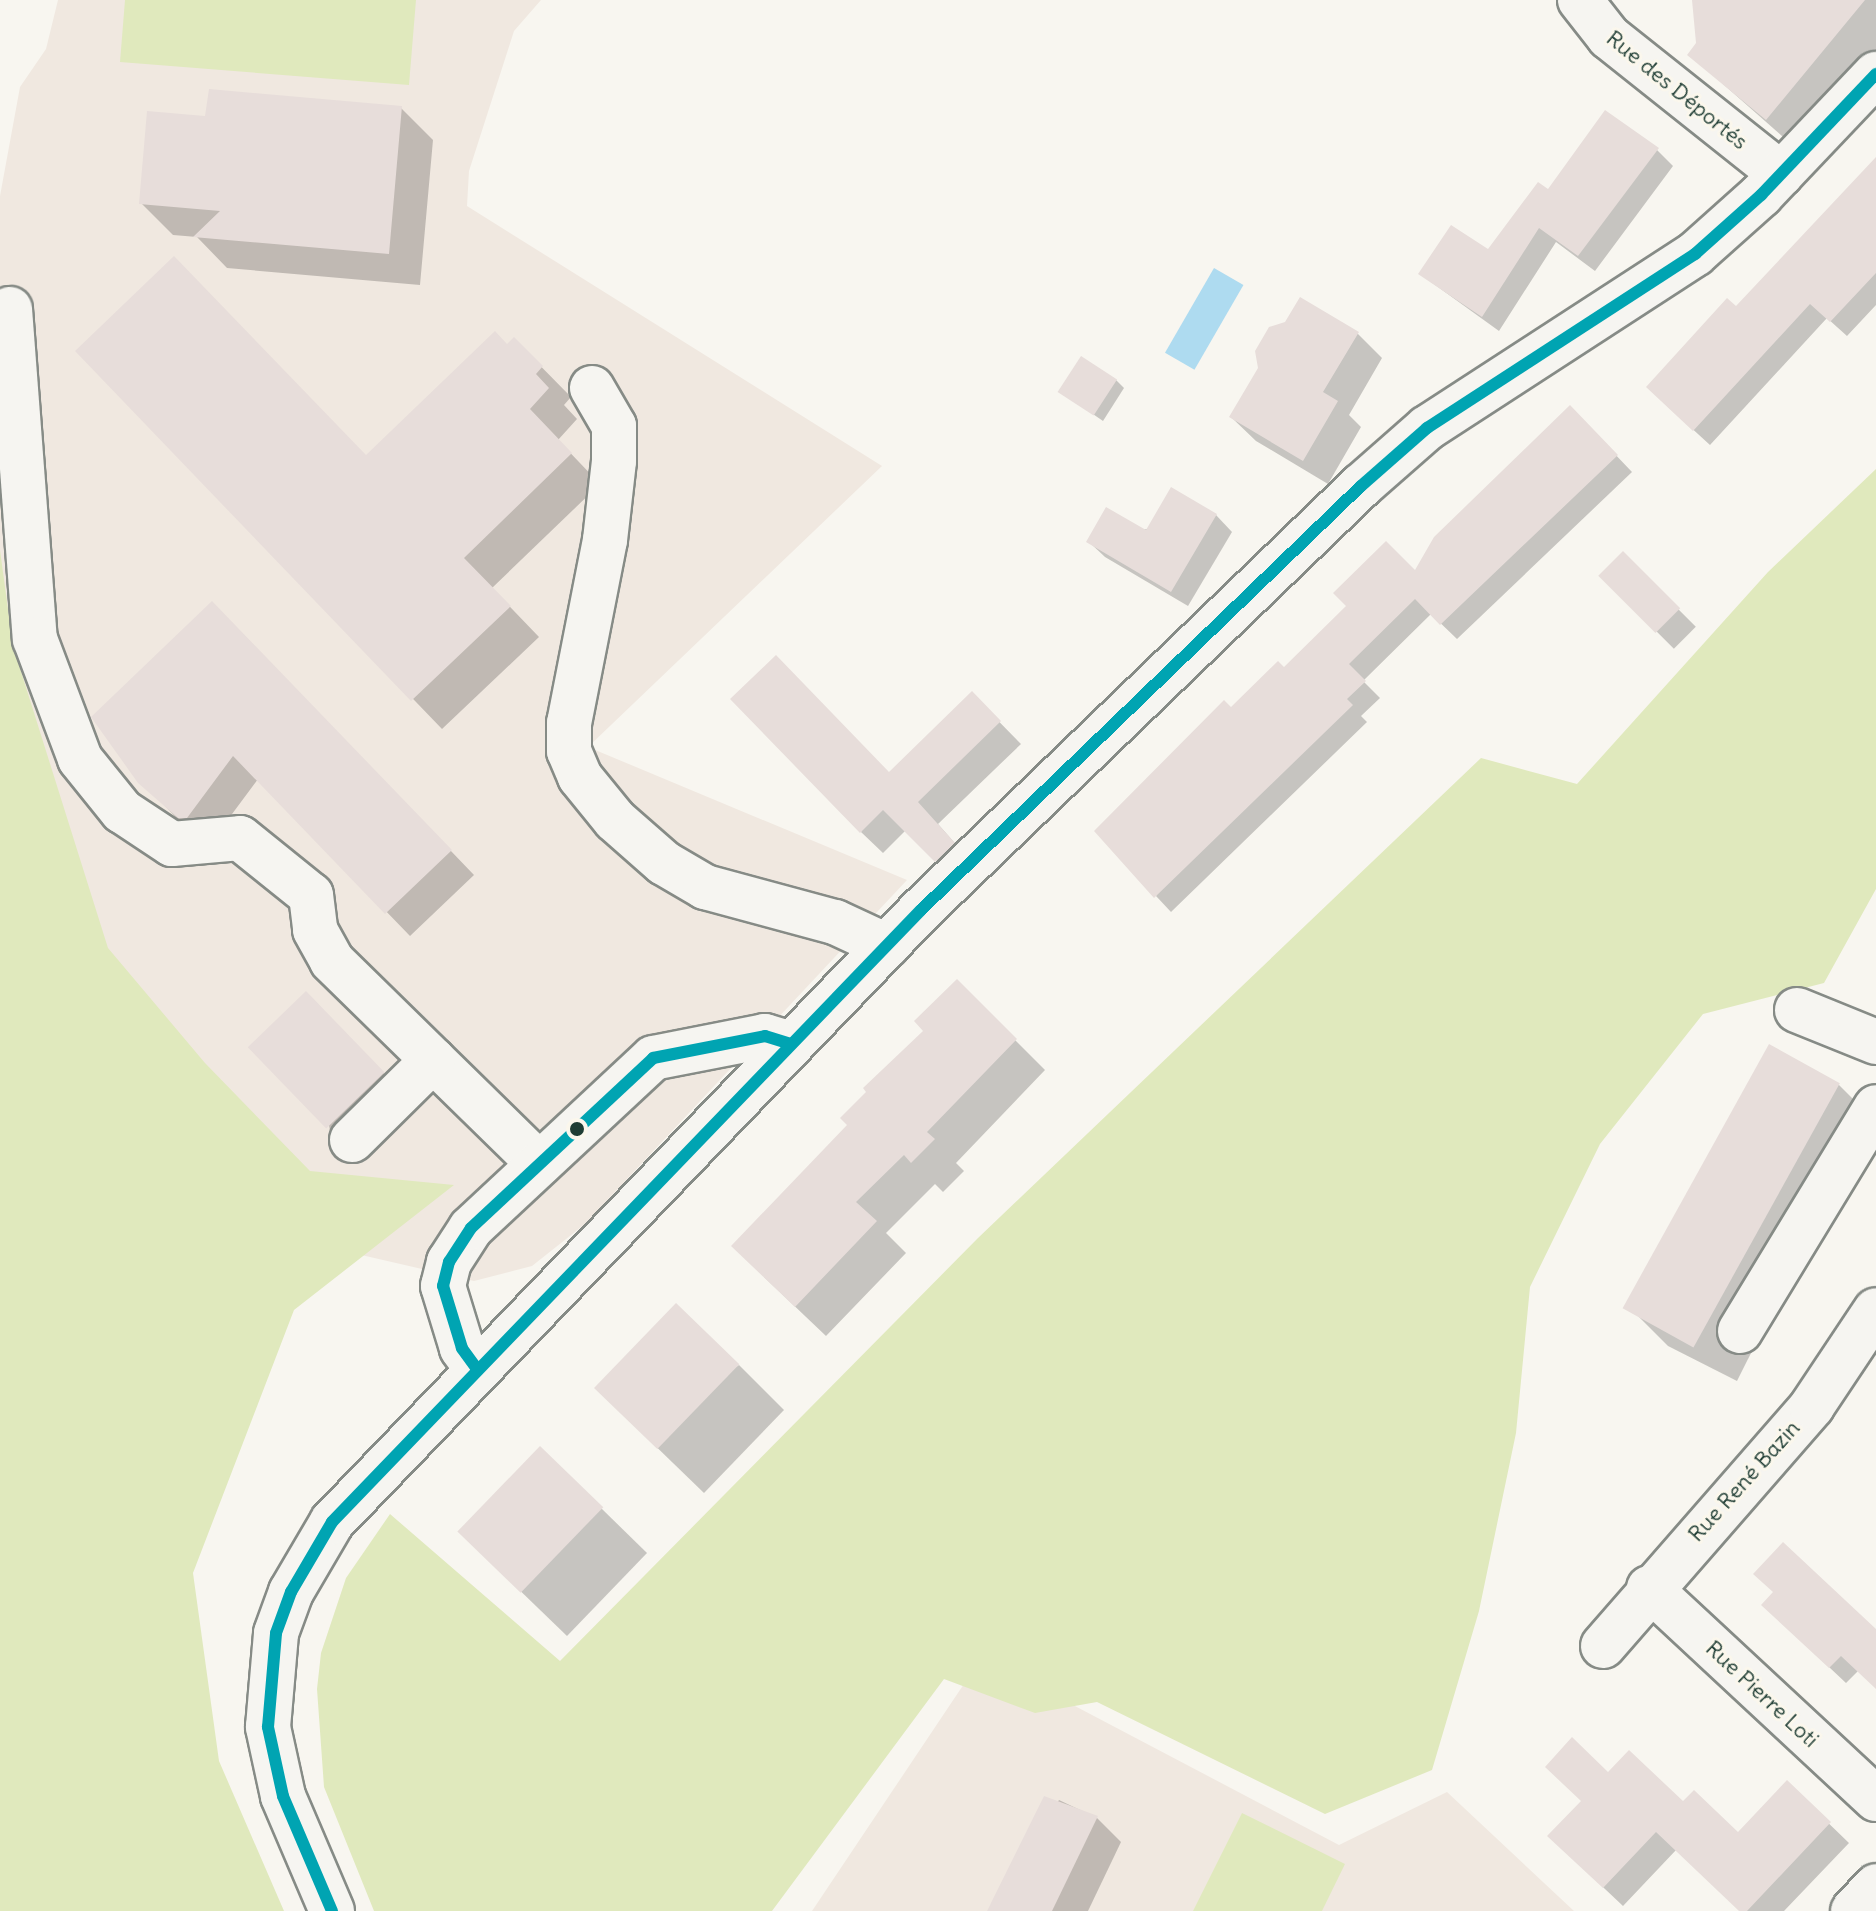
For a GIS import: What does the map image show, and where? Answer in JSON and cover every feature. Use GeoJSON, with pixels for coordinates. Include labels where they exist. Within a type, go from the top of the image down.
{"type":"FeatureCollection","features":[{"type":"Feature","properties":{"kind":"street","name":"Rue des Déportés"},"geometry":{"type":"LineString","coordinates":[[1580,0],[1609,37],[1781,174]]}},
{"type":"Feature","properties":{"kind":"street"},"geometry":{"type":"LineString","coordinates":[[332,1911],[273,1762],[268,1727],[276,1633],[296,1582],[332,1522],[887,946],[1427,428],[1695,254],[1781,174],[1876,74]]}},
{"type":"Feature","properties":{"kind":"street"},"geometry":{"type":"LineString","coordinates":[[10,309],[35,639],[80,759],[122,811],[172,844],[240,838],[311,895],[315,930],[332,961],[539,1164]]}},
{"type":"Feature","properties":{"kind":"street"},"geometry":{"type":"LineString","coordinates":[[592,388],[614,426],[614,461],[605,540],[569,723],[569,751],[580,777],[615,820],[664,863],[705,887],[835,922],[887,946]]}},
{"type":"Feature","properties":{"kind":"street"},"geometry":{"type":"LineString","coordinates":[[1797,1010],[1876,1042]]}},
{"type":"Feature","properties":{"kind":"street"},"geometry":{"type":"LineString","coordinates":[[477,1369],[454,1327],[443,1286],[449,1262],[471,1228],[653,1058],[765,1036],[791,1044]]}},
{"type":"Feature","properties":{"kind":"street"},"geometry":{"type":"LineString","coordinates":[[352,1140],[433,1060]]}},
{"type":"Feature","properties":{"kind":"street"},"geometry":{"type":"LineString","coordinates":[[1740,1331],[1876,1107]]}},
{"type":"Feature","properties":{"kind":"street","name":"Rue René Bazin"},"geometry":{"type":"LineString","coordinates":[[1603,1646],[1649,1588],[1812,1406],[1876,1310]]}},
{"type":"Feature","properties":{"kind":"street","name":"Rue Pierre Loti"},"geometry":{"type":"LineString","coordinates":[[1649,1588],[1876,1799]]}},
{"type":"Feature","properties":{"kind":"street"},"geometry":{"type":"LineString","coordinates":[[1853,1911],[1876,1886]]}},
{"type":"Feature","properties":{"kind":"shaded area"},"geometry":{"type":"Polygon","coordinates":[[[58,0],[541,0],[514,31],[469,171],[467,206],[882,466],[588,747],[907,880],[585,1224],[532,1266],[474,1281],[305,1242],[135,1057],[0,793],[0,196],[20,87],[46,49],[58,0]]]}},
{"type":"Feature","properties":{"kind":"shaded area"},"geometry":{"type":"Polygon","coordinates":[[[982,1657],[1339,1845],[1447,1792],[1574,1911],[812,1911],[982,1657]]]}},
{"type":"Feature","properties":{"kind":"green space"},"geometry":{"type":"Polygon","coordinates":[[[125,0],[416,0],[409,85],[120,62],[125,0]]]}},
{"type":"Feature","properties":{"kind":"green space"},"geometry":{"type":"Polygon","coordinates":[[[1876,469],[1876,889],[1824,983],[1703,1014],[1600,1144],[1530,1287],[1516,1433],[1479,1611],[1432,1770],[1325,1814],[1097,1702],[1035,1713],[944,1679],[772,1911],[374,1911],[324,1787],[317,1689],[321,1653],[346,1578],[390,1514],[560,1661],[978,1238],[1481,758],[1577,784],[1768,572],[1876,469]]]}},
{"type":"Feature","properties":{"kind":"green space"},"geometry":{"type":"Polygon","coordinates":[[[0,550],[13,646],[108,948],[205,1063],[310,1171],[454,1185],[294,1310],[193,1573],[219,1761],[284,1911],[0,1911],[0,550]]]}},
{"type":"Feature","properties":{"kind":"green space"},"geometry":{"type":"Polygon","coordinates":[[[1242,1813],[1345,1864],[1322,1911],[1193,1911],[1242,1813]]]}},
{"type":"Feature","properties":{"kind":"water"},"geometry":{"type":"Polygon","coordinates":[[[1214,268],[1243,285],[1194,370],[1165,353],[1214,268]]]}},
{"type":"Feature","properties":{"kind":"building"},"geometry":{"type":"Polygon","coordinates":[[[1692,0],[1865,0],[1766,120],[1687,55],[1696,43],[1692,0]]]}},
{"type":"Feature","properties":{"kind":"building"},"geometry":{"type":"Polygon","coordinates":[[[209,89],[402,106],[389,254],[193,237],[220,211],[139,204],[147,111],[205,116],[209,89]]]}},
{"type":"Feature","properties":{"kind":"building"},"geometry":{"type":"Polygon","coordinates":[[[1605,110],[1659,148],[1578,256],[1539,228],[1482,317],[1418,274],[1451,225],[1488,249],[1538,182],[1548,189],[1605,110]]]}},
{"type":"Feature","properties":{"kind":"building"},"geometry":{"type":"Polygon","coordinates":[[[1876,157],[1876,273],[1830,322],[1810,304],[1693,431],[1646,387],[1727,298],[1736,306],[1876,157]]]}},
{"type":"Feature","properties":{"kind":"building"},"geometry":{"type":"Polygon","coordinates":[[[174,256],[366,455],[495,331],[507,344],[514,337],[543,366],[536,374],[549,388],[530,409],[572,453],[464,558],[511,606],[411,701],[75,351],[174,256]]]}},
{"type":"Feature","properties":{"kind":"building"},"geometry":{"type":"Polygon","coordinates":[[[1300,297],[1359,332],[1323,392],[1338,401],[1303,461],[1229,417],[1258,368],[1255,351],[1269,327],[1285,322],[1300,297]]]}},
{"type":"Feature","properties":{"kind":"building"},"geometry":{"type":"Polygon","coordinates":[[[1081,356],[1117,379],[1094,415],[1058,392],[1081,356]]]}},
{"type":"Feature","properties":{"kind":"building"},"geometry":{"type":"Polygon","coordinates":[[[1570,405],[1618,455],[1440,625],[1415,599],[1349,664],[1366,681],[1347,699],[1353,705],[1154,898],[1094,831],[1224,700],[1231,707],[1278,661],[1284,667],[1346,606],[1333,593],[1386,541],[1415,570],[1434,537],[1570,405]]]}},
{"type":"Feature","properties":{"kind":"building"},"geometry":{"type":"Polygon","coordinates":[[[1171,487],[1217,514],[1171,592],[1086,542],[1106,507],[1146,530],[1171,487]]]}},
{"type":"Feature","properties":{"kind":"building"},"geometry":{"type":"Polygon","coordinates":[[[1623,551],[1680,608],[1656,633],[1598,576],[1623,551]]]}},
{"type":"Feature","properties":{"kind":"building"},"geometry":{"type":"Polygon","coordinates":[[[212,601],[452,850],[385,914],[233,756],[187,818],[178,818],[138,783],[91,717],[212,601]]]}},
{"type":"Feature","properties":{"kind":"building"},"geometry":{"type":"Polygon","coordinates":[[[776,655],[889,772],[972,691],[1001,721],[918,802],[955,843],[935,862],[883,810],[860,833],[730,699],[776,655]]]}},
{"type":"Feature","properties":{"kind":"building"},"geometry":{"type":"Polygon","coordinates":[[[957,979],[1017,1039],[927,1132],[935,1139],[911,1163],[904,1155],[856,1202],[877,1221],[795,1307],[731,1246],[847,1125],[840,1118],[866,1092],[863,1088],[923,1031],[914,1021],[957,979]]]}},
{"type":"Feature","properties":{"kind":"building"},"geometry":{"type":"Polygon","coordinates":[[[306,991],[384,1072],[326,1129],[248,1047],[306,991]]]}},
{"type":"Feature","properties":{"kind":"building"},"geometry":{"type":"Polygon","coordinates":[[[1769,1044],[1840,1083],[1693,1347],[1623,1308],[1769,1044]]]}},
{"type":"Feature","properties":{"kind":"building"},"geometry":{"type":"Polygon","coordinates":[[[676,1303],[739,1364],[657,1449],[594,1388],[676,1303]]]}},
{"type":"Feature","properties":{"kind":"building"},"geometry":{"type":"Polygon","coordinates":[[[540,1446],[603,1507],[521,1593],[457,1532],[540,1446]]]}},
{"type":"Feature","properties":{"kind":"building"},"geometry":{"type":"Polygon","coordinates":[[[1783,1542],[1876,1629],[1876,1689],[1841,1656],[1829,1668],[1761,1605],[1773,1592],[1753,1574],[1783,1542]]]}},
{"type":"Feature","properties":{"kind":"building"},"geometry":{"type":"Polygon","coordinates":[[[1572,1737],[1608,1772],[1629,1750],[1683,1801],[1694,1790],[1738,1832],[1787,1780],[1831,1822],[1747,1911],[1739,1911],[1656,1832],[1603,1888],[1547,1836],[1581,1801],[1545,1767],[1572,1737]]]}},
{"type":"Feature","properties":{"kind":"building"},"geometry":{"type":"Polygon","coordinates":[[[1044,1796],[1098,1816],[1052,1911],[987,1911],[1044,1796]]]}},
{"type":"Feature","properties":{"kind":"transit line"},"geometry":{"type":"LineString","coordinates":[[332,1911],[283,1796],[268,1727],[276,1633],[291,1592],[332,1522],[921,910],[1361,486],[1427,428],[1695,254],[1761,195],[1876,74]]}},
{"type":"Feature","properties":{"kind":"transit line"},"geometry":{"type":"LineString","coordinates":[[477,1369],[462,1348],[443,1286],[449,1262],[471,1228],[653,1058],[765,1036],[791,1044]]}}]}
